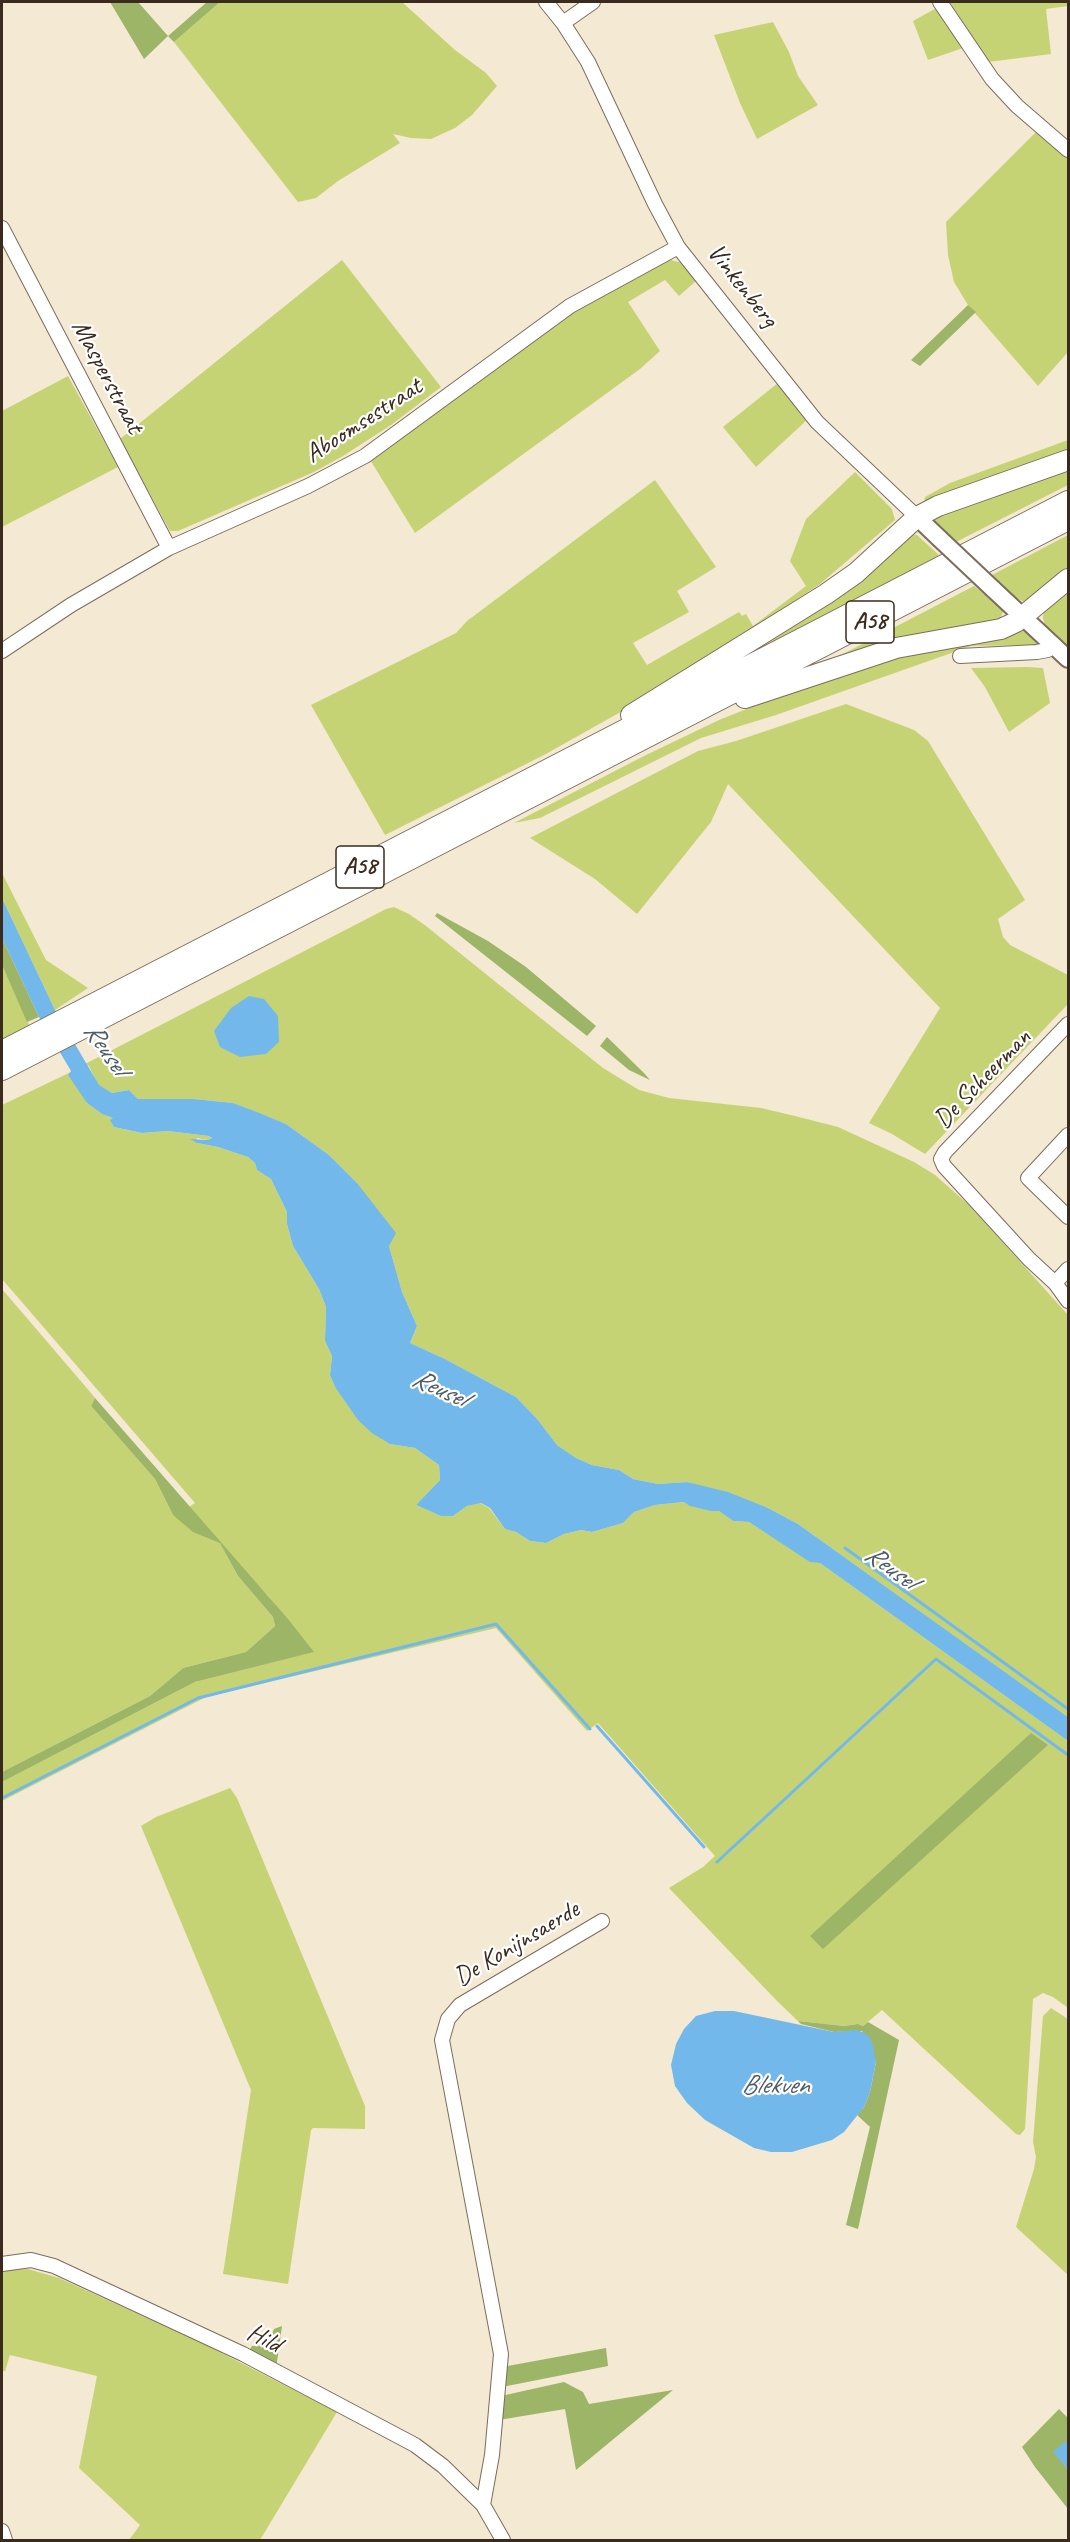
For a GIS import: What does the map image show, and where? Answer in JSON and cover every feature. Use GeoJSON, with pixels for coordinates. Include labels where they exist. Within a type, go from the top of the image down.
{"type":"FeatureCollection","features":[{"type":"Feature","properties":{"kind":"highway","name":"A58"},"geometry":{"type":"LineString","coordinates":[[531,779],[826,594],[856,573],[916,517],[938,506],[1068,460]]}},
{"type":"Feature","properties":{"kind":"highway","name":"A58"},"geometry":{"type":"LineString","coordinates":[[68,1026],[531,779],[1068,501]]}},
{"type":"Feature","properties":{"kind":"highway","name":"A58"},"geometry":{"type":"LineString","coordinates":[[2,1051],[46,1037],[672,724],[1068,520]]}},
{"type":"Feature","properties":{"kind":"highway","name":"A58"},"geometry":{"type":"LineString","coordinates":[[672,724],[885,651],[990,632],[1009,626],[1068,579]]}},
{"type":"Feature","properties":{"kind":"highway","name":"A58"},"geometry":{"type":"LineString","coordinates":[[2,1070],[46,1037]]}},
{"type":"Feature","properties":{"kind":"main road","name":"Vinkenberg"},"geometry":{"type":"LineString","coordinates":[[916,517],[1068,660]]}},
{"type":"Feature","properties":{"kind":"street","name":"Vinkenberg"},"geometry":{"type":"LineString","coordinates":[[546,2],[563,23],[588,62],[655,204],[678,247],[817,422],[916,517]]}},
{"type":"Feature","properties":{"kind":"street"},"geometry":{"type":"LineString","coordinates":[[563,23],[593,2]]}},
{"type":"Feature","properties":{"kind":"street"},"geometry":{"type":"LineString","coordinates":[[940,2],[992,79],[1017,106],[1068,150]]}},
{"type":"Feature","properties":{"kind":"street","name":"Masperstraat"},"geometry":{"type":"LineString","coordinates":[[2,228],[169,548]]}},
{"type":"Feature","properties":{"kind":"street","name":"Aboomsestraat"},"geometry":{"type":"LineString","coordinates":[[2,651],[71,605],[169,548],[308,486],[365,456],[570,306],[678,247]]}},
{"type":"Feature","properties":{"kind":"street"},"geometry":{"type":"LineString","coordinates":[[960,656],[1037,652],[1048,650],[1053,645]]}},
{"type":"Feature","properties":{"kind":"street","name":"De Scheerman"},"geometry":{"type":"LineString","coordinates":[[1068,1024],[945,1152],[941,1159],[944,1166],[995,1223],[1055,1283],[1068,1301]]}},
{"type":"Feature","properties":{"kind":"street"},"geometry":{"type":"LineString","coordinates":[[1068,1135],[1028,1178],[1068,1217]]}},
{"type":"Feature","properties":{"kind":"street"},"geometry":{"type":"LineString","coordinates":[[1055,1283],[1068,1269]]}},
{"type":"Feature","properties":{"kind":"street","name":"De Konijnsaerde"},"geometry":{"type":"LineString","coordinates":[[483,2505],[492,2455],[501,2354],[442,2040],[448,2019],[460,2005],[602,1921]]}},
{"type":"Feature","properties":{"kind":"street","name":"Hild"},"geometry":{"type":"LineString","coordinates":[[2,2264],[31,2260],[54,2266],[243,2355],[415,2445],[443,2466],[483,2505],[502,2541]]}},
{"type":"Feature","properties":{"kind":"street"},"geometry":{"type":"LineString","coordinates":[[2,2531],[5,2541]]}},
{"type":"Feature","properties":{"kind":"green space"},"geometry":{"type":"Polygon","coordinates":[[[110,2],[138,2],[168,36],[144,59],[110,2]]]}},
{"type":"Feature","properties":{"kind":"green space"},"geometry":{"type":"Polygon","coordinates":[[[207,2],[220,2],[174,42],[168,36],[207,2]]]}},
{"type":"Feature","properties":{"kind":"green space"},"geometry":{"type":"Polygon","coordinates":[[[220,2],[402,2],[455,50],[486,73],[497,86],[472,115],[455,128],[431,139],[393,134],[400,143],[338,181],[316,198],[298,202],[174,42],[220,2]]]}},
{"type":"Feature","properties":{"kind":"green space"},"geometry":{"type":"Polygon","coordinates":[[[950,2],[1068,2],[1068,6],[1046,9],[1051,54],[988,62],[950,2]]]}},
{"type":"Feature","properties":{"kind":"green space"},"geometry":{"type":"Polygon","coordinates":[[[940,6],[963,48],[928,60],[913,21],[940,6]]]}},
{"type":"Feature","properties":{"kind":"green space"},"geometry":{"type":"Polygon","coordinates":[[[773,22],[789,52],[798,76],[818,105],[757,139],[740,103],[714,35],[773,22]]]}},
{"type":"Feature","properties":{"kind":"green space"},"geometry":{"type":"Polygon","coordinates":[[[1040,128],[1068,155],[1068,352],[1038,386],[968,305],[954,282],[948,255],[946,222],[1040,128]]]}},
{"type":"Feature","properties":{"kind":"green space"},"geometry":{"type":"Polygon","coordinates":[[[342,260],[441,387],[391,425],[314,472],[178,531],[170,531],[120,439],[342,260]]]}},
{"type":"Feature","properties":{"kind":"green space"},"geometry":{"type":"Polygon","coordinates":[[[671,260],[682,263],[696,281],[679,296],[665,280],[628,302],[660,351],[640,369],[415,533],[369,458],[581,303],[657,264],[671,260]]]}},
{"type":"Feature","properties":{"kind":"green space"},"geometry":{"type":"Polygon","coordinates":[[[968,305],[976,312],[920,366],[911,360],[968,305]]]}},
{"type":"Feature","properties":{"kind":"green space"},"geometry":{"type":"Polygon","coordinates":[[[68,376],[118,467],[2,527],[2,411],[68,376]]]}},
{"type":"Feature","properties":{"kind":"green space"},"geometry":{"type":"Polygon","coordinates":[[[778,383],[807,420],[756,467],[723,427],[778,383]]]}},
{"type":"Feature","properties":{"kind":"green space"},"geometry":{"type":"Polygon","coordinates":[[[1068,440],[1068,454],[924,502],[925,497],[950,483],[1068,440]]]}},
{"type":"Feature","properties":{"kind":"green space"},"geometry":{"type":"Polygon","coordinates":[[[1068,467],[1068,485],[956,542],[935,523],[934,518],[1068,467]]]}},
{"type":"Feature","properties":{"kind":"green space"},"geometry":{"type":"Polygon","coordinates":[[[855,472],[892,509],[895,520],[820,584],[658,691],[544,755],[385,835],[311,705],[456,633],[467,621],[655,480],[716,567],[677,591],[689,612],[633,643],[647,665],[739,612],[742,616],[746,614],[753,626],[806,586],[790,561],[806,519],[855,472]]]}},
{"type":"Feature","properties":{"kind":"green space"},"geometry":{"type":"Polygon","coordinates":[[[907,533],[917,535],[940,556],[716,672],[907,533]]]}},
{"type":"Feature","properties":{"kind":"green space"},"geometry":{"type":"Polygon","coordinates":[[[1068,535],[1068,576],[1026,603],[1016,598],[992,575],[1068,535]]]}},
{"type":"Feature","properties":{"kind":"green space"},"geometry":{"type":"Polygon","coordinates":[[[974,586],[1004,610],[999,620],[818,667],[974,586]]]}},
{"type":"Feature","properties":{"kind":"green space"},"geometry":{"type":"Polygon","coordinates":[[[1068,589],[1068,649],[1046,629],[1043,618],[1044,610],[1068,589]]]}},
{"type":"Feature","properties":{"kind":"green space"},"geometry":{"type":"Polygon","coordinates":[[[1022,626],[1041,646],[1030,650],[1030,645],[971,646],[776,715],[701,738],[540,818],[514,823],[644,756],[719,720],[759,704],[897,655],[1022,626]]]}},
{"type":"Feature","properties":{"kind":"green space"},"geometry":{"type":"Polygon","coordinates":[[[971,668],[1043,668],[1050,703],[1009,732],[985,687],[971,668]]]}},
{"type":"Feature","properties":{"kind":"green space"},"geometry":{"type":"Polygon","coordinates":[[[846,704],[914,730],[928,741],[1025,900],[998,919],[1003,937],[1010,945],[1068,975],[1068,1004],[925,1154],[869,1123],[940,1008],[728,784],[711,822],[637,914],[595,879],[530,838],[698,751],[736,741],[846,704]]]}},
{"type":"Feature","properties":{"kind":"green space"},"geometry":{"type":"Polygon","coordinates":[[[2,873],[46,960],[88,988],[55,1010],[2,898],[2,873]]]}},
{"type":"Feature","properties":{"kind":"green space"},"geometry":{"type":"Polygon","coordinates":[[[394,907],[426,926],[603,1068],[639,1090],[669,1098],[761,1108],[838,1127],[914,1162],[935,1175],[969,1205],[1068,1315],[1068,1717],[798,1524],[768,1508],[687,1482],[658,1484],[633,1479],[619,1470],[592,1465],[576,1458],[557,1445],[516,1397],[410,1343],[417,1326],[402,1292],[389,1246],[357,1183],[329,1155],[286,1124],[233,1103],[194,1099],[138,1099],[129,1090],[112,1093],[98,1085],[89,1066],[85,1064],[386,909],[394,907]]]}},
{"type":"Feature","properties":{"kind":"green space"},"geometry":{"type":"Polygon","coordinates":[[[437,913],[488,941],[526,967],[596,1026],[587,1036],[435,916],[437,913]]]}},
{"type":"Feature","properties":{"kind":"green space"},"geometry":{"type":"Polygon","coordinates":[[[2,938],[39,1017],[27,1022],[2,965],[2,938]]]}},
{"type":"Feature","properties":{"kind":"green space"},"geometry":{"type":"Polygon","coordinates":[[[2,965],[30,1027],[2,1042],[2,965]]]}},
{"type":"Feature","properties":{"kind":"green space"},"geometry":{"type":"Polygon","coordinates":[[[607,1037],[650,1080],[629,1070],[600,1046],[607,1037]]]}},
{"type":"Feature","properties":{"kind":"green space"},"geometry":{"type":"Polygon","coordinates":[[[71,1072],[87,1103],[102,1114],[113,1118],[114,1127],[142,1133],[167,1131],[209,1136],[212,1138],[208,1140],[197,1138],[197,1143],[248,1157],[255,1163],[257,1170],[271,1179],[287,1212],[287,1224],[293,1246],[319,1289],[326,1307],[325,1341],[332,1356],[330,1375],[335,1387],[390,1444],[415,1448],[439,1465],[440,1480],[416,1505],[441,1516],[453,1516],[467,1506],[480,1503],[489,1508],[505,1529],[516,1532],[530,1541],[546,1543],[564,1534],[581,1530],[592,1532],[623,1523],[634,1512],[655,1505],[685,1502],[691,1506],[719,1511],[733,1521],[749,1522],[810,1561],[820,1563],[1068,1741],[1068,2008],[1043,1993],[1033,1999],[1025,2129],[1020,2135],[1016,2134],[882,2010],[863,2026],[858,2024],[844,2026],[798,2021],[777,2001],[669,1888],[703,1867],[715,1856],[598,1723],[587,1731],[496,1628],[206,1697],[2,1801],[2,1782],[195,1682],[313,1652],[269,1597],[222,1546],[238,1576],[273,1617],[275,1626],[246,1652],[183,1668],[150,1696],[2,1772],[2,1289],[95,1398],[91,1406],[155,1479],[173,1515],[219,1542],[189,1507],[195,1503],[2,1279],[2,1105],[71,1072]]]}},
{"type":"Feature","properties":{"kind":"green space"},"geometry":{"type":"Polygon","coordinates":[[[95,1398],[288,1619],[314,1652],[195,1682],[2,1782],[2,1772],[150,1696],[183,1668],[246,1652],[275,1626],[273,1617],[238,1576],[220,1543],[193,1532],[173,1515],[155,1479],[91,1406],[95,1398]]]}},
{"type":"Feature","properties":{"kind":"green space"},"geometry":{"type":"Polygon","coordinates":[[[1031,1733],[1048,1745],[823,1949],[810,1936],[1031,1733]]]}},
{"type":"Feature","properties":{"kind":"green space"},"geometry":{"type":"Polygon","coordinates":[[[230,1788],[237,1798],[365,2106],[365,2129],[313,2128],[311,2130],[288,2284],[223,2274],[251,2090],[141,1826],[156,1817],[230,1788]]]}},
{"type":"Feature","properties":{"kind":"green space"},"geometry":{"type":"Polygon","coordinates":[[[1051,2008],[1068,2019],[1068,2275],[1016,2227],[1036,2157],[1033,2142],[1043,2016],[1051,2008]]]}},
{"type":"Feature","properties":{"kind":"green space"},"geometry":{"type":"Polygon","coordinates":[[[798,2021],[844,2026],[858,2024],[863,2026],[868,2022],[899,2040],[858,2229],[846,2225],[870,2127],[857,2115],[864,2107],[870,2092],[876,2062],[862,2031],[834,2032],[801,2024],[798,2021]]]}},
{"type":"Feature","properties":{"kind":"green space"},"geometry":{"type":"Polygon","coordinates":[[[28,2269],[59,2278],[204,2344],[337,2412],[260,2540],[129,2540],[140,2525],[79,2468],[97,2376],[10,2355],[5,2371],[2,2371],[2,2270],[28,2269]]]}},
{"type":"Feature","properties":{"kind":"green space"},"geometry":{"type":"Polygon","coordinates":[[[282,2326],[276,2369],[247,2354],[252,2346],[268,2345],[274,2329],[282,2326]]]}},
{"type":"Feature","properties":{"kind":"green space"},"geometry":{"type":"Polygon","coordinates":[[[606,2348],[608,2366],[502,2387],[502,2367],[606,2348]]]}},
{"type":"Feature","properties":{"kind":"green space"},"geometry":{"type":"Polygon","coordinates":[[[564,2382],[583,2392],[589,2404],[673,2390],[576,2470],[565,2409],[499,2420],[501,2396],[564,2382]]]}},
{"type":"Feature","properties":{"kind":"green space"},"geometry":{"type":"Polygon","coordinates":[[[1059,2409],[1068,2418],[1068,2442],[1054,2452],[1068,2469],[1068,2509],[1022,2447],[1059,2409]]]}},
{"type":"Feature","properties":{"kind":"water","name":"Reusel"},"geometry":{"type":"Polygon","coordinates":[[[2,898],[55,1010],[99,1085],[112,1093],[129,1090],[138,1099],[194,1099],[233,1103],[257,1112],[286,1124],[329,1155],[357,1183],[396,1233],[389,1246],[402,1292],[417,1326],[410,1343],[516,1397],[557,1445],[576,1458],[592,1465],[619,1470],[633,1479],[658,1484],[687,1482],[728,1492],[768,1508],[798,1524],[1068,1717],[1068,1741],[820,1563],[810,1562],[749,1522],[733,1521],[719,1511],[690,1506],[684,1502],[655,1505],[634,1512],[623,1523],[592,1532],[581,1530],[564,1534],[546,1543],[530,1541],[516,1532],[505,1529],[490,1508],[481,1503],[467,1506],[453,1516],[441,1516],[416,1505],[440,1480],[439,1465],[415,1448],[390,1444],[372,1433],[358,1420],[335,1387],[330,1375],[332,1356],[325,1341],[326,1307],[319,1289],[293,1246],[287,1224],[287,1212],[271,1179],[257,1170],[255,1163],[248,1157],[190,1139],[208,1140],[212,1138],[209,1136],[167,1131],[142,1133],[114,1127],[110,1120],[113,1118],[102,1114],[87,1103],[68,1075],[71,1071],[39,1017],[2,938],[2,898]]]}},
{"type":"Feature","properties":{"kind":"water"},"geometry":{"type":"Polygon","coordinates":[[[249,996],[264,999],[278,1016],[279,1042],[266,1054],[240,1057],[220,1047],[214,1031],[231,1008],[249,996]]]}},
{"type":"Feature","properties":{"kind":"water","name":"Blekven"},"geometry":{"type":"Polygon","coordinates":[[[715,2011],[734,2011],[834,2032],[858,2030],[866,2034],[872,2041],[876,2062],[870,2092],[864,2107],[844,2132],[832,2140],[792,2152],[771,2152],[754,2148],[705,2120],[687,2103],[675,2086],[671,2065],[676,2044],[684,2029],[696,2016],[715,2011]]]}},
{"type":"Feature","properties":{"kind":"water"},"geometry":{"type":"Polygon","coordinates":[[[1067,2440],[1068,2442],[1068,2469],[1053,2452],[1067,2440]]]}},
{"type":"Feature","properties":{"kind":"waterway","name":"Reusel"},"geometry":{"type":"LineString","coordinates":[[845,1548],[1068,1709]]}},
{"type":"Feature","properties":{"kind":"waterway"},"geometry":{"type":"LineString","coordinates":[[2,1798],[198,1698],[496,1624],[590,1729]]}},
{"type":"Feature","properties":{"kind":"waterway"},"geometry":{"type":"LineString","coordinates":[[717,1862],[936,1659],[1068,1755]]}},
{"type":"Feature","properties":{"kind":"waterway"},"geometry":{"type":"LineString","coordinates":[[597,1726],[704,1847]]}}]}
